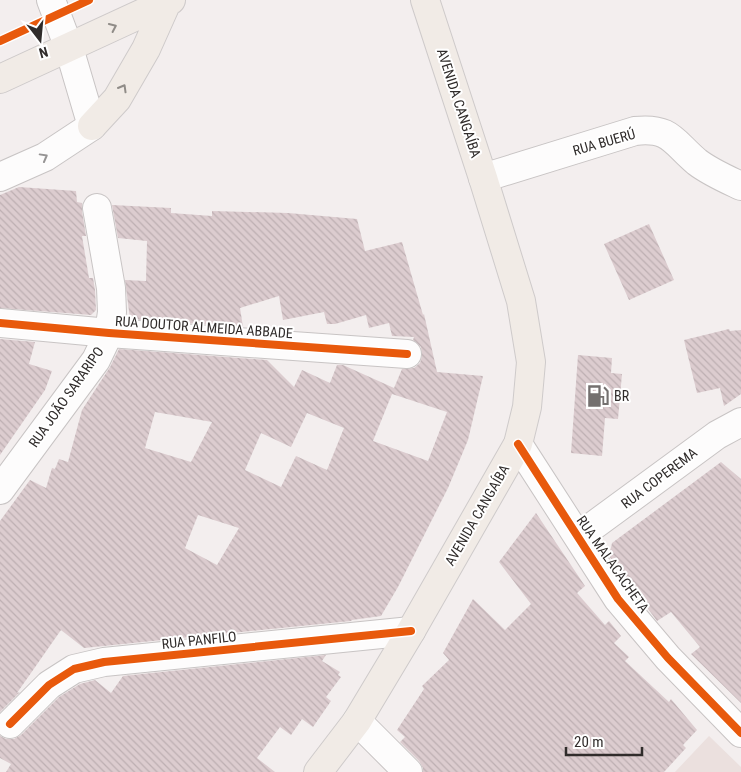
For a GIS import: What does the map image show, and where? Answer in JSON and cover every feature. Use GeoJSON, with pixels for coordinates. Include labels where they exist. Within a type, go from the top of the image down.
{"type":"FeatureCollection","features":[{"type":"Feature","properties":{"kind":"main road","name":"AVENIDA CANGAÍBA"},"geometry":{"type":"LineString","coordinates":[[318,772],[357,722],[412,631],[518,444],[527,407],[531,362],[521,301],[425,0]]}},
{"type":"Feature","properties":{"kind":"main road"},"geometry":{"type":"LineString","coordinates":[[0,79],[169,1]]}},
{"type":"Feature","properties":{"kind":"main road"},"geometry":{"type":"LineString","coordinates":[[92,126],[116,99],[146,50],[169,1]]}},
{"type":"Feature","properties":{"kind":"street"},"geometry":{"type":"LineString","coordinates":[[0,177],[45,157],[92,126],[69,48],[51,0]]}},
{"type":"Feature","properties":{"kind":"street","name":"RUA BUERÚ"},"geometry":{"type":"LineString","coordinates":[[479,166],[650,129],[663,132],[676,141],[698,162],[718,176],[741,186]]}},
{"type":"Feature","properties":{"kind":"street","name":"RUA JOÃO SARARIPO"},"geometry":{"type":"LineString","coordinates":[[0,490],[96,360],[109,333],[112,312],[111,288],[97,208]]}},
{"type":"Feature","properties":{"kind":"street","name":"RUA DOUTOR ALMEIDA ABBADE"},"geometry":{"type":"LineString","coordinates":[[0,323],[109,333],[407,354]]}},
{"type":"Feature","properties":{"kind":"street","name":"RUA COPEREMA"},"geometry":{"type":"LineString","coordinates":[[578,537],[717,435],[741,422]]}},
{"type":"Feature","properties":{"kind":"street","name":"RUA MALACACHETA"},"geometry":{"type":"LineString","coordinates":[[518,444],[618,599],[668,658],[741,733]]}},
{"type":"Feature","properties":{"kind":"street","name":"RUA PANFILO"},"geometry":{"type":"LineString","coordinates":[[10,724],[49,685],[74,669],[104,662],[412,631]]}},
{"type":"Feature","properties":{"kind":"street"},"geometry":{"type":"LineString","coordinates":[[357,722],[408,772]]}},
{"type":"Feature","properties":{"kind":"shaded area"},"geometry":{"type":"Polygon","coordinates":[[[709,736],[741,767],[741,772],[675,772],[709,736]]]}},
{"type":"Feature","properties":{"kind":"building"},"geometry":{"type":"Polygon","coordinates":[[[19,187],[76,191],[77,202],[82,203],[86,236],[82,236],[89,278],[93,278],[95,290],[96,310],[91,315],[0,308],[0,195],[19,187]]]}},
{"type":"Feature","properties":{"kind":"building"},"geometry":{"type":"Polygon","coordinates":[[[112,205],[171,208],[171,213],[212,216],[212,211],[288,213],[357,219],[365,251],[402,242],[424,314],[437,372],[483,376],[468,440],[448,488],[398,587],[381,616],[351,621],[84,648],[61,630],[17,693],[20,692],[0,712],[0,521],[30,480],[46,488],[52,468],[55,469],[59,459],[68,462],[82,410],[110,367],[119,349],[267,360],[294,387],[302,370],[330,383],[337,365],[343,365],[394,388],[402,369],[414,368],[420,363],[422,356],[421,347],[413,340],[414,337],[392,336],[389,323],[369,328],[366,315],[335,324],[327,324],[324,312],[283,320],[279,296],[240,308],[243,327],[130,319],[125,280],[146,281],[147,241],[118,238],[112,205]],[[392,394],[373,441],[428,461],[447,412],[392,394]],[[155,412],[145,448],[191,462],[212,422],[155,412]],[[307,413],[291,447],[261,433],[245,470],[281,487],[296,456],[327,470],[344,428],[307,413]],[[198,515],[185,548],[217,565],[239,528],[198,515]]]}},
{"type":"Feature","properties":{"kind":"building"},"geometry":{"type":"Polygon","coordinates":[[[649,224],[674,280],[629,300],[604,244],[649,224]]]}},
{"type":"Feature","properties":{"kind":"building"},"geometry":{"type":"Polygon","coordinates":[[[729,329],[730,331],[741,330],[741,394],[724,406],[720,388],[697,393],[684,340],[729,329]]]}},
{"type":"Feature","properties":{"kind":"building"},"geometry":{"type":"Polygon","coordinates":[[[0,339],[35,342],[29,364],[52,371],[45,390],[0,455],[0,339]]]}},
{"type":"Feature","properties":{"kind":"building","name":"BR"},"geometry":{"type":"Polygon","coordinates":[[[578,355],[612,358],[611,373],[622,374],[618,419],[605,418],[602,456],[571,453],[578,355]]]}},
{"type":"Feature","properties":{"kind":"building"},"geometry":{"type":"Polygon","coordinates":[[[721,462],[741,479],[741,703],[691,654],[700,647],[671,612],[657,621],[609,556],[612,543],[721,462]]]}},
{"type":"Feature","properties":{"kind":"building"},"geometry":{"type":"Polygon","coordinates":[[[536,513],[585,586],[577,593],[605,625],[609,621],[621,636],[614,643],[629,657],[625,661],[669,702],[671,699],[697,730],[683,745],[686,748],[664,772],[423,772],[419,761],[400,742],[405,737],[397,730],[424,689],[422,686],[449,660],[443,653],[473,599],[505,630],[531,604],[499,562],[536,513]]]}},
{"type":"Feature","properties":{"kind":"building"},"geometry":{"type":"Polygon","coordinates":[[[326,655],[322,661],[340,672],[338,675],[341,677],[326,697],[331,701],[313,727],[302,719],[291,735],[280,727],[257,758],[275,772],[6,772],[11,764],[0,758],[0,736],[6,739],[14,739],[21,735],[59,697],[80,684],[95,680],[111,693],[123,676],[326,655]]]}},
{"type":"Feature","properties":{"kind":"cycle path"},"geometry":{"type":"LineString","coordinates":[[0,41],[89,0]]}},
{"type":"Feature","properties":{"kind":"cycle path"},"geometry":{"type":"LineString","coordinates":[[0,323],[109,333],[407,354]]}},
{"type":"Feature","properties":{"kind":"cycle path"},"geometry":{"type":"LineString","coordinates":[[518,444],[618,599],[668,658],[741,733]]}},
{"type":"Feature","properties":{"kind":"cycle path"},"geometry":{"type":"LineString","coordinates":[[10,724],[49,685],[74,669],[104,662],[411,631]]}},
{"type":"Feature","properties":{"kind":"place","name":"BR"},"geometry":{"type":"Point","coordinates":[598,396]}}]}
